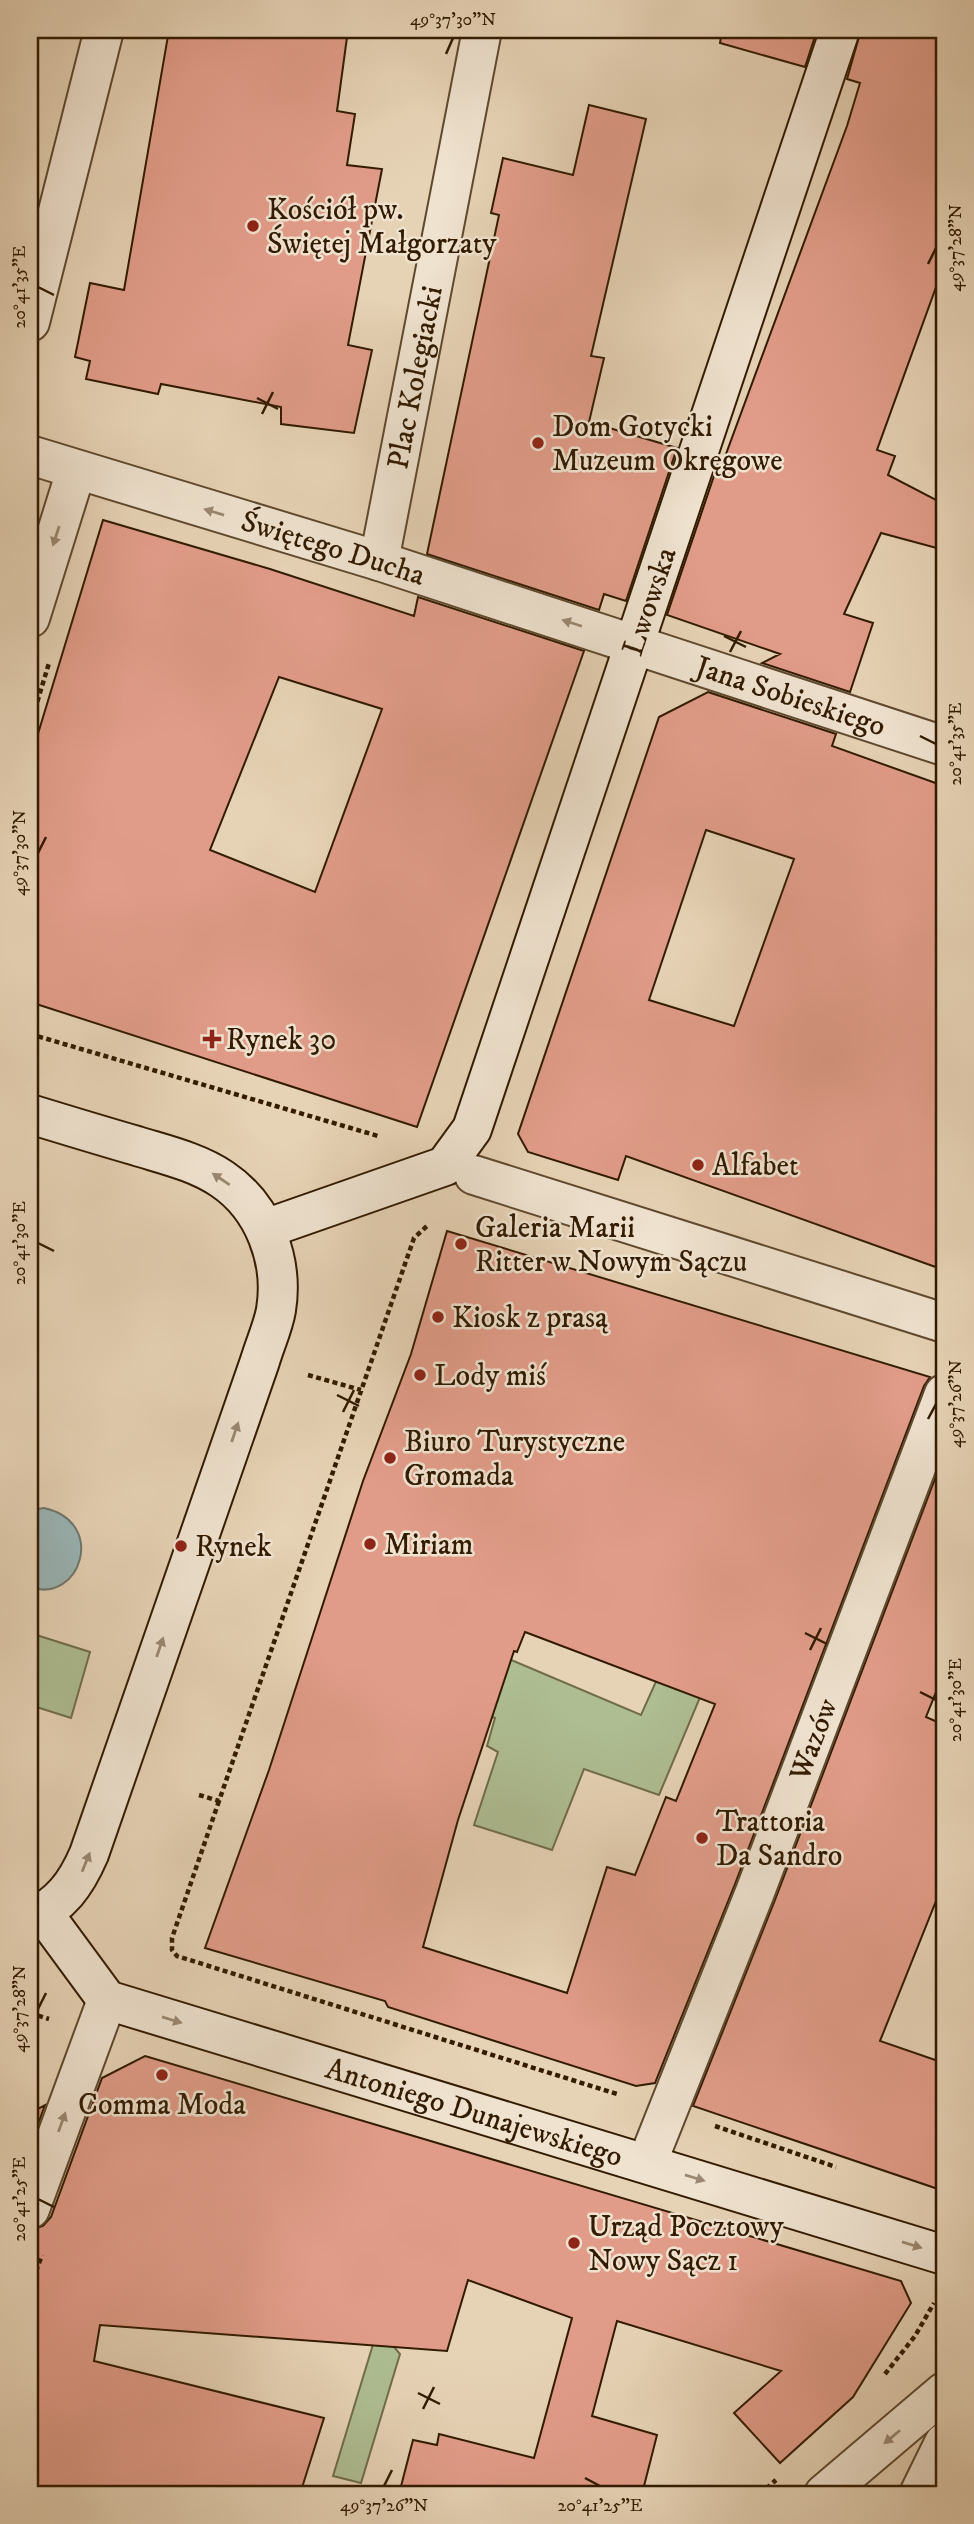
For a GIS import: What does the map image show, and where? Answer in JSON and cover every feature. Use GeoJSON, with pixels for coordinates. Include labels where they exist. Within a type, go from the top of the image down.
{"type":"FeatureCollection","features":[{"type":"Feature","properties":{"kind":"street"},"geometry":{"type":"LineString","coordinates":[[30,322],[104,30]]}},
{"type":"Feature","properties":{"kind":"street","name":"Plac Kolegiacki"},"geometry":{"type":"LineString","coordinates":[[379,561],[482,30]]}},
{"type":"Feature","properties":{"kind":"street","name":"Lwowska"},"geometry":{"type":"LineString","coordinates":[[459,1171],[840,30]]}},
{"type":"Feature","properties":{"kind":"street","name":"Świętego Ducha"},"geometry":{"type":"LineString","coordinates":[[30,454],[76,471],[379,561],[637,644]]}},
{"type":"Feature","properties":{"kind":"street"},"geometry":{"type":"LineString","coordinates":[[30,618],[76,471]]}},
{"type":"Feature","properties":{"kind":"street","name":"Jana Sobieskiego"},"geometry":{"type":"LineString","coordinates":[[637,644],[944,746]]}},
{"type":"Feature","properties":{"kind":"street"},"geometry":{"type":"LineString","coordinates":[[30,1114],[194,1164],[223,1179],[248,1201],[265,1230],[275,1256],[278,1283],[276,1311],[264,1349],[89,1854],[79,1878],[64,1898],[36,1916],[107,2000],[30,2209]]}},
{"type":"Feature","properties":{"kind":"street"},"geometry":{"type":"LineString","coordinates":[[265,1230],[459,1171],[944,1323]]}},
{"type":"Feature","properties":{"kind":"street","name":"Wazów"},"geometry":{"type":"LineString","coordinates":[[647,2163],[944,1394]]}},
{"type":"Feature","properties":{"kind":"street","name":"Antoniego Dunajewskiego"},"geometry":{"type":"LineString","coordinates":[[107,2000],[647,2163],[940,2273]]}},
{"type":"Feature","properties":{"kind":"street"},"geometry":{"type":"LineString","coordinates":[[824,2494],[944,2392]]}},
{"type":"Feature","properties":{"kind":"street"},"geometry":{"type":"LineString","coordinates":[[919,2494],[944,2443]]}},
{"type":"Feature","properties":{"kind":"path"},"geometry":{"type":"LineString","coordinates":[[30,1034],[379,1137]]}},
{"type":"Feature","properties":{"kind":"path"},"geometry":{"type":"LineString","coordinates":[[459,1171],[442,1213],[414,1238],[172,1938],[172,1950],[177,1956],[669,2110],[849,2171]]}},
{"type":"Feature","properties":{"kind":"path"},"geometry":{"type":"LineString","coordinates":[[298,1372],[361,1390]]}},
{"type":"Feature","properties":{"kind":"path"},"geometry":{"type":"LineString","coordinates":[[199,1795],[219,1801]]}},
{"type":"Feature","properties":{"kind":"path"},"geometry":{"type":"LineString","coordinates":[[30,2287],[44,2248]]}},
{"type":"Feature","properties":{"kind":"path"},"geometry":{"type":"LineString","coordinates":[[883,2376],[915,2336],[934,2302],[940,2273]]}},
{"type":"Feature","properties":{"kind":"path"},"geometry":{"type":"LineString","coordinates":[[760,2494],[779,2476]]}},
{"type":"Feature","properties":{"kind":"green space"},"geometry":{"type":"Polygon","coordinates":[[[30,1633],[90,1652],[71,1718],[30,1705],[30,1633]]]}},
{"type":"Feature","properties":{"kind":"green space"},"geometry":{"type":"Polygon","coordinates":[[[502,1656],[641,1715],[658,1677],[701,1695],[659,1795],[584,1769],[552,1850],[474,1825],[498,1752],[487,1746],[495,1718],[481,1713],[502,1656]]]}},
{"type":"Feature","properties":{"kind":"green space"},"geometry":{"type":"Polygon","coordinates":[[[378,2328],[400,2354],[361,2483],[333,2476],[378,2328]]]}},
{"type":"Feature","properties":{"kind":"water"},"geometry":{"type":"Polygon","coordinates":[[[44,1508],[64,1516],[76,1529],[81,1544],[80,1560],[73,1574],[62,1584],[48,1589],[30,1587],[30,1510],[44,1508]]]}},
{"type":"Feature","properties":{"kind":"building","name":"Kościół pw. Świętej Małgorzaty"},"geometry":{"type":"Polygon","coordinates":[[[169,30],[348,30],[337,111],[355,114],[347,165],[382,169],[348,345],[372,350],[354,433],[281,424],[281,407],[161,384],[158,394],[86,379],[90,361],[75,357],[90,283],[124,290],[169,30]]]}},
{"type":"Feature","properties":{"kind":"building"},"geometry":{"type":"Polygon","coordinates":[[[722,30],[817,30],[805,67],[720,43],[722,30]]]}},
{"type":"Feature","properties":{"kind":"building"},"geometry":{"type":"Polygon","coordinates":[[[861,30],[944,30],[944,265],[877,450],[895,456],[888,475],[944,504],[944,550],[881,533],[844,614],[873,623],[850,692],[762,663],[780,654],[667,615],[719,461],[723,462],[847,126],[860,83],[847,79],[861,30]]]}},
{"type":"Feature","properties":{"kind":"building","name":"Dom Gotycki Muzeum Okręgowe"},"geometry":{"type":"Polygon","coordinates":[[[589,105],[646,119],[591,356],[604,358],[589,422],[677,448],[626,601],[604,594],[599,610],[427,554],[499,215],[491,213],[503,158],[573,175],[589,105]]]}},
{"type":"Feature","properties":{"kind":"building"},"geometry":{"type":"Polygon","coordinates":[[[103,520],[270,569],[414,616],[418,597],[584,651],[417,1127],[30,1002],[30,760],[103,520]],[[279,677],[210,850],[315,892],[382,709],[279,677]]]}},
{"type":"Feature","properties":{"kind":"building"},"geometry":{"type":"Polygon","coordinates":[[[708,692],[836,734],[832,746],[944,786],[944,1270],[626,1156],[618,1180],[528,1152],[518,1134],[659,717],[708,692]],[[706,830],[649,1000],[734,1026],[794,859],[706,830]]]}},
{"type":"Feature","properties":{"kind":"building"},"geometry":{"type":"Polygon","coordinates":[[[447,1231],[930,1377],[924,1386],[735,1884],[655,2083],[636,2086],[388,2007],[385,2001],[205,1948],[269,1770],[363,1481],[411,1354],[447,1231]],[[525,1632],[517,1652],[514,1651],[458,1820],[423,1947],[567,1993],[607,1867],[635,1875],[666,1797],[676,1801],[715,1704],[525,1632]]]}},
{"type":"Feature","properties":{"kind":"building"},"geometry":{"type":"Polygon","coordinates":[[[944,1455],[944,1672],[926,1717],[944,1725],[944,1881],[880,2041],[944,2063],[944,2191],[693,2106],[775,1900],[944,1455]]]}},
{"type":"Feature","properties":{"kind":"building"},"geometry":{"type":"Polygon","coordinates":[[[145,2056],[901,2281],[911,2303],[853,2397],[780,2463],[734,2413],[781,2371],[617,2321],[592,2416],[657,2435],[642,2494],[399,2494],[413,2440],[437,2445],[439,2434],[534,2458],[572,2318],[468,2280],[447,2351],[100,2325],[94,2361],[324,2418],[300,2494],[30,2494],[30,2230],[43,2226],[51,2217],[102,2078],[145,2056]]]}},
{"type":"Feature","properties":{"kind":"building"},"geometry":{"type":"Polygon","coordinates":[[[45,2105],[30,2146],[30,2113],[45,2105]]]}},
{"type":"Feature","properties":{"kind":"place","name":"Kościół pw. Świętej Małgorzaty"},"geometry":{"type":"Point","coordinates":[253,226]}},
{"type":"Feature","properties":{"kind":"place","name":"Dom Gotycki Muzeum Okręgowe"},"geometry":{"type":"Point","coordinates":[538,443]}},
{"type":"Feature","properties":{"kind":"place","name":"Rynek 30"},"geometry":{"type":"Point","coordinates":[212,1039]}},
{"type":"Feature","properties":{"kind":"place","name":"Alfabet"},"geometry":{"type":"Point","coordinates":[698,1165]}},
{"type":"Feature","properties":{"kind":"place","name":"Galeria Marii Ritter w Nowym Sączu"},"geometry":{"type":"Point","coordinates":[461,1244]}},
{"type":"Feature","properties":{"kind":"place","name":"Kiosk z prasą"},"geometry":{"type":"Point","coordinates":[438,1317]}},
{"type":"Feature","properties":{"kind":"place","name":"Lody miś"},"geometry":{"type":"Point","coordinates":[420,1375]}},
{"type":"Feature","properties":{"kind":"place","name":"Biuro Turystyczne Gromada"},"geometry":{"type":"Point","coordinates":[390,1458]}},
{"type":"Feature","properties":{"kind":"place","name":"Miriam"},"geometry":{"type":"Point","coordinates":[370,1544]}},
{"type":"Feature","properties":{"kind":"place","name":"Rynek"},"geometry":{"type":"Point","coordinates":[181,1546]}},
{"type":"Feature","properties":{"kind":"place","name":"Trattoria Da Sandro"},"geometry":{"type":"Point","coordinates":[702,1838]}},
{"type":"Feature","properties":{"kind":"place","name":"Comma Moda"},"geometry":{"type":"Point","coordinates":[162,2075]}},
{"type":"Feature","properties":{"kind":"place","name":"Urząd Pocztowy Nowy Sącz 1"},"geometry":{"type":"Point","coordinates":[574,2243]}}]}
